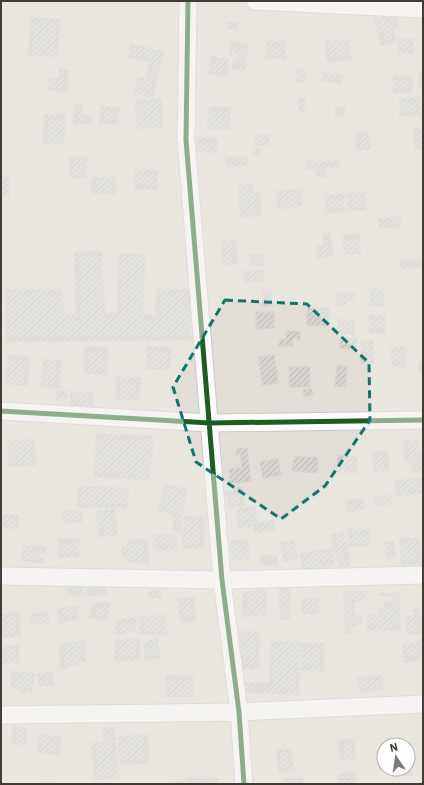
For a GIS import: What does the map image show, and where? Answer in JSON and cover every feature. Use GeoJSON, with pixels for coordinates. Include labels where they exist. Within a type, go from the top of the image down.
{"type":"FeatureCollection","features":[{"type":"Feature","properties":{"kind":"street"},"geometry":{"type":"LineString","coordinates":[[188,1],[186,140],[222,580],[239,712],[244,784]]}},
{"type":"Feature","properties":{"kind":"street"},"geometry":{"type":"LineString","coordinates":[[255,1],[423,9]]}},
{"type":"Feature","properties":{"kind":"street"},"geometry":{"type":"LineString","coordinates":[[1,411],[210,423],[423,420]]}},
{"type":"Feature","properties":{"kind":"street"},"geometry":{"type":"LineString","coordinates":[[1,576],[222,580],[423,575]]}},
{"type":"Feature","properties":{"kind":"street"},"geometry":{"type":"LineString","coordinates":[[1,715],[239,712],[423,704]]}},
{"type":"Feature","properties":{"kind":"highlighted area"},"geometry":{"type":"Polygon","coordinates":[[[225,300],[307,304],[369,363],[370,420],[325,486],[281,519],[196,462],[173,387],[225,300]]]}},
{"type":"Feature","properties":{"kind":"shaded area"},"geometry":{"type":"Polygon","coordinates":[[[1,1],[423,1],[423,784],[1,784],[1,1]]]}},
{"type":"Feature","properties":{"kind":"building"},"geometry":{"type":"Polygon","coordinates":[[[396,14],[399,28],[393,29],[396,42],[381,46],[374,19],[396,14]]]}},
{"type":"Feature","properties":{"kind":"building"},"geometry":{"type":"Polygon","coordinates":[[[31,17],[60,19],[57,57],[28,55],[31,17]]]}},
{"type":"Feature","properties":{"kind":"building"},"geometry":{"type":"Polygon","coordinates":[[[227,22],[238,22],[238,29],[227,29],[227,22]]]}},
{"type":"Feature","properties":{"kind":"building"},"geometry":{"type":"Polygon","coordinates":[[[398,39],[414,39],[413,54],[398,54],[398,39]]]}},
{"type":"Feature","properties":{"kind":"building"},"geometry":{"type":"Polygon","coordinates":[[[350,40],[352,60],[327,62],[325,41],[350,40]]]}},
{"type":"Feature","properties":{"kind":"building"},"geometry":{"type":"Polygon","coordinates":[[[266,41],[286,41],[286,59],[266,59],[266,41]]]}},
{"type":"Feature","properties":{"kind":"building"},"geometry":{"type":"Polygon","coordinates":[[[231,42],[249,44],[246,71],[232,69],[233,59],[237,60],[237,55],[229,54],[231,42]]]}},
{"type":"Feature","properties":{"kind":"building"},"geometry":{"type":"Polygon","coordinates":[[[130,44],[164,51],[153,98],[134,94],[138,77],[146,78],[149,62],[128,58],[130,44]]]}},
{"type":"Feature","properties":{"kind":"building"},"geometry":{"type":"Polygon","coordinates":[[[211,56],[229,59],[227,76],[208,74],[211,56]]]}},
{"type":"Feature","properties":{"kind":"building"},"geometry":{"type":"Polygon","coordinates":[[[59,69],[69,70],[67,92],[48,90],[49,78],[58,78],[59,69]]]}},
{"type":"Feature","properties":{"kind":"building"},"geometry":{"type":"Polygon","coordinates":[[[297,69],[305,69],[305,82],[296,82],[297,69]]]}},
{"type":"Feature","properties":{"kind":"building"},"geometry":{"type":"Polygon","coordinates":[[[322,72],[343,75],[341,84],[320,80],[322,72]]]}},
{"type":"Feature","properties":{"kind":"building"},"geometry":{"type":"Polygon","coordinates":[[[420,72],[423,73],[423,88],[418,87],[420,72]]]}},
{"type":"Feature","properties":{"kind":"building"},"geometry":{"type":"Polygon","coordinates":[[[393,76],[413,76],[412,93],[393,93],[393,76]]]}},
{"type":"Feature","properties":{"kind":"building"},"geometry":{"type":"Polygon","coordinates":[[[299,97],[305,98],[304,112],[298,111],[299,97]]]}},
{"type":"Feature","properties":{"kind":"building"},"geometry":{"type":"Polygon","coordinates":[[[421,97],[421,116],[400,116],[400,98],[421,97]]]}},
{"type":"Feature","properties":{"kind":"building"},"geometry":{"type":"Polygon","coordinates":[[[153,98],[161,99],[163,127],[137,129],[135,101],[153,98]]]}},
{"type":"Feature","properties":{"kind":"building"},"geometry":{"type":"Polygon","coordinates":[[[75,104],[83,104],[82,115],[92,115],[91,124],[73,123],[75,104]]]}},
{"type":"Feature","properties":{"kind":"building"},"geometry":{"type":"Polygon","coordinates":[[[101,106],[120,107],[118,125],[99,123],[101,106]]]}},
{"type":"Feature","properties":{"kind":"building"},"geometry":{"type":"Polygon","coordinates":[[[209,107],[231,107],[230,129],[208,129],[209,107]]]}},
{"type":"Feature","properties":{"kind":"building"},"geometry":{"type":"Polygon","coordinates":[[[336,107],[345,107],[345,116],[336,116],[336,107]]]}},
{"type":"Feature","properties":{"kind":"building"},"geometry":{"type":"Polygon","coordinates":[[[44,114],[65,114],[64,144],[43,143],[44,114]]]}},
{"type":"Feature","properties":{"kind":"building"},"geometry":{"type":"Polygon","coordinates":[[[413,128],[423,128],[423,149],[415,150],[413,128]]]}},
{"type":"Feature","properties":{"kind":"building"},"geometry":{"type":"Polygon","coordinates":[[[368,132],[371,149],[357,151],[355,134],[368,132]]]}},
{"type":"Feature","properties":{"kind":"building"},"geometry":{"type":"Polygon","coordinates":[[[255,135],[270,135],[269,145],[255,145],[255,135]]]}},
{"type":"Feature","properties":{"kind":"building"},"geometry":{"type":"Polygon","coordinates":[[[198,137],[218,139],[216,153],[196,151],[198,137]]]}},
{"type":"Feature","properties":{"kind":"building"},"geometry":{"type":"Polygon","coordinates":[[[259,148],[261,154],[254,155],[253,149],[259,148]]]}},
{"type":"Feature","properties":{"kind":"building"},"geometry":{"type":"Polygon","coordinates":[[[70,157],[87,157],[87,178],[70,178],[70,157]]]}},
{"type":"Feature","properties":{"kind":"building"},"geometry":{"type":"Polygon","coordinates":[[[225,157],[247,157],[247,166],[226,167],[225,157]]]}},
{"type":"Feature","properties":{"kind":"building"},"geometry":{"type":"Polygon","coordinates":[[[306,161],[340,161],[340,168],[327,168],[326,177],[316,177],[316,169],[306,169],[306,161]]]}},
{"type":"Feature","properties":{"kind":"building"},"geometry":{"type":"Polygon","coordinates":[[[135,169],[158,170],[157,190],[135,189],[135,169]]]}},
{"type":"Feature","properties":{"kind":"building"},"geometry":{"type":"Polygon","coordinates":[[[1,177],[9,177],[9,197],[1,197],[1,177]]]}},
{"type":"Feature","properties":{"kind":"building"},"geometry":{"type":"Polygon","coordinates":[[[92,177],[115,177],[115,194],[91,193],[92,177]]]}},
{"type":"Feature","properties":{"kind":"building"},"geometry":{"type":"Polygon","coordinates":[[[252,184],[253,192],[260,192],[261,216],[240,217],[239,185],[252,184]]]}},
{"type":"Feature","properties":{"kind":"building"},"geometry":{"type":"Polygon","coordinates":[[[301,189],[303,206],[278,209],[276,191],[301,189]]]}},
{"type":"Feature","properties":{"kind":"building"},"geometry":{"type":"Polygon","coordinates":[[[366,192],[367,210],[348,211],[347,193],[366,192]]]}},
{"type":"Feature","properties":{"kind":"building"},"geometry":{"type":"Polygon","coordinates":[[[344,193],[345,212],[326,213],[325,195],[344,193]]]}},
{"type":"Feature","properties":{"kind":"building"},"geometry":{"type":"Polygon","coordinates":[[[400,216],[401,227],[379,229],[378,218],[400,216]]]}},
{"type":"Feature","properties":{"kind":"building"},"geometry":{"type":"Polygon","coordinates":[[[330,233],[334,256],[318,259],[316,246],[324,245],[323,234],[330,233]]]}},
{"type":"Feature","properties":{"kind":"building"},"geometry":{"type":"Polygon","coordinates":[[[359,234],[360,254],[344,255],[343,235],[359,234]]]}},
{"type":"Feature","properties":{"kind":"building"},"geometry":{"type":"Polygon","coordinates":[[[236,240],[238,264],[223,265],[222,241],[236,240]]]}},
{"type":"Feature","properties":{"kind":"building"},"geometry":{"type":"Polygon","coordinates":[[[102,251],[105,313],[117,313],[119,253],[145,255],[143,314],[155,315],[157,289],[191,289],[191,340],[6,342],[6,289],[61,289],[65,313],[76,315],[74,252],[102,251]]]}},
{"type":"Feature","properties":{"kind":"building"},"geometry":{"type":"Polygon","coordinates":[[[263,254],[264,265],[250,266],[249,255],[263,254]]]}},
{"type":"Feature","properties":{"kind":"building"},"geometry":{"type":"Polygon","coordinates":[[[423,259],[423,267],[400,269],[399,261],[423,259]]]}},
{"type":"Feature","properties":{"kind":"building"},"geometry":{"type":"Polygon","coordinates":[[[263,270],[264,281],[244,282],[244,271],[263,270]]]}},
{"type":"Feature","properties":{"kind":"building"},"geometry":{"type":"Polygon","coordinates":[[[262,289],[271,289],[272,305],[263,306],[262,289]]]}},
{"type":"Feature","properties":{"kind":"building"},"geometry":{"type":"Polygon","coordinates":[[[369,289],[384,289],[384,306],[370,306],[369,289]]]}},
{"type":"Feature","properties":{"kind":"building"},"geometry":{"type":"Polygon","coordinates":[[[337,292],[354,294],[353,301],[347,300],[346,306],[335,305],[337,292]]]}},
{"type":"Feature","properties":{"kind":"building"},"geometry":{"type":"Polygon","coordinates":[[[308,307],[330,308],[329,326],[307,325],[308,307]]]}},
{"type":"Feature","properties":{"kind":"building"},"geometry":{"type":"Polygon","coordinates":[[[256,312],[274,312],[274,328],[256,329],[256,312]]]}},
{"type":"Feature","properties":{"kind":"building"},"geometry":{"type":"Polygon","coordinates":[[[369,315],[385,315],[385,334],[369,333],[369,315]]]}},
{"type":"Feature","properties":{"kind":"building"},"geometry":{"type":"Polygon","coordinates":[[[338,319],[355,321],[354,335],[337,333],[338,319]]]}},
{"type":"Feature","properties":{"kind":"building"},"geometry":{"type":"Polygon","coordinates":[[[286,331],[300,332],[300,339],[293,339],[292,346],[279,346],[279,339],[286,340],[286,331]]]}},
{"type":"Feature","properties":{"kind":"building"},"geometry":{"type":"Polygon","coordinates":[[[340,337],[357,338],[356,349],[340,348],[340,337]]]}},
{"type":"Feature","properties":{"kind":"building"},"geometry":{"type":"Polygon","coordinates":[[[361,341],[374,341],[374,363],[360,363],[361,341]]]}},
{"type":"Feature","properties":{"kind":"building"},"geometry":{"type":"Polygon","coordinates":[[[85,346],[108,347],[107,375],[84,374],[85,346]]]}},
{"type":"Feature","properties":{"kind":"building"},"geometry":{"type":"Polygon","coordinates":[[[147,346],[171,347],[170,370],[146,369],[147,346]]]}},
{"type":"Feature","properties":{"kind":"building"},"geometry":{"type":"Polygon","coordinates":[[[391,347],[406,347],[407,367],[392,367],[391,347]]]}},
{"type":"Feature","properties":{"kind":"building"},"geometry":{"type":"Polygon","coordinates":[[[8,355],[30,357],[28,386],[6,384],[8,355]]]}},
{"type":"Feature","properties":{"kind":"building"},"geometry":{"type":"Polygon","coordinates":[[[274,355],[278,383],[262,385],[259,357],[274,355]]]}},
{"type":"Feature","properties":{"kind":"building"},"geometry":{"type":"Polygon","coordinates":[[[43,359],[62,361],[59,389],[40,387],[43,359]]]}},
{"type":"Feature","properties":{"kind":"building"},"geometry":{"type":"Polygon","coordinates":[[[423,361],[423,371],[419,371],[419,362],[423,361]]]}},
{"type":"Feature","properties":{"kind":"building"},"geometry":{"type":"Polygon","coordinates":[[[337,365],[347,366],[346,387],[335,386],[337,365]]]}},
{"type":"Feature","properties":{"kind":"building"},"geometry":{"type":"Polygon","coordinates":[[[289,367],[310,367],[310,387],[289,387],[289,367]]]}},
{"type":"Feature","properties":{"kind":"building"},"geometry":{"type":"Polygon","coordinates":[[[117,377],[141,378],[139,400],[116,400],[117,377]]]}},
{"type":"Feature","properties":{"kind":"building"},"geometry":{"type":"Polygon","coordinates":[[[312,389],[313,395],[304,396],[303,390],[312,389]]]}},
{"type":"Feature","properties":{"kind":"building"},"geometry":{"type":"Polygon","coordinates":[[[57,391],[67,391],[67,398],[57,399],[57,391]]]}},
{"type":"Feature","properties":{"kind":"building"},"geometry":{"type":"Polygon","coordinates":[[[71,392],[93,393],[92,413],[69,411],[71,392]]]}},
{"type":"Feature","properties":{"kind":"building"},"geometry":{"type":"Polygon","coordinates":[[[97,433],[153,436],[150,480],[94,477],[97,433]]]}},
{"type":"Feature","properties":{"kind":"building"},"geometry":{"type":"Polygon","coordinates":[[[34,439],[36,465],[9,467],[7,441],[34,439]]]}},
{"type":"Feature","properties":{"kind":"building"},"geometry":{"type":"Polygon","coordinates":[[[404,440],[418,441],[417,450],[423,450],[423,472],[412,471],[412,462],[404,462],[404,440]]]}},
{"type":"Feature","properties":{"kind":"building"},"geometry":{"type":"Polygon","coordinates":[[[247,448],[251,481],[230,483],[229,469],[242,468],[240,454],[236,455],[236,449],[247,448]]]}},
{"type":"Feature","properties":{"kind":"building"},"geometry":{"type":"Polygon","coordinates":[[[387,450],[390,470],[374,472],[371,453],[387,450]]]}},
{"type":"Feature","properties":{"kind":"building"},"geometry":{"type":"Polygon","coordinates":[[[338,455],[358,456],[357,473],[337,472],[338,455]]]}},
{"type":"Feature","properties":{"kind":"building"},"geometry":{"type":"Polygon","coordinates":[[[294,456],[318,458],[317,473],[292,471],[294,456]]]}},
{"type":"Feature","properties":{"kind":"building"},"geometry":{"type":"Polygon","coordinates":[[[278,459],[281,475],[263,478],[260,462],[278,459]]]}},
{"type":"Feature","properties":{"kind":"building"},"geometry":{"type":"Polygon","coordinates":[[[423,478],[423,494],[396,496],[395,480],[423,478]]]}},
{"type":"Feature","properties":{"kind":"building"},"geometry":{"type":"Polygon","coordinates":[[[164,484],[187,489],[182,516],[158,511],[164,484]]]}},
{"type":"Feature","properties":{"kind":"building"},"geometry":{"type":"Polygon","coordinates":[[[78,486],[128,488],[127,508],[78,507],[78,486]]]}},
{"type":"Feature","properties":{"kind":"building"},"geometry":{"type":"Polygon","coordinates":[[[241,487],[245,505],[229,509],[225,492],[241,487]]]}},
{"type":"Feature","properties":{"kind":"building"},"geometry":{"type":"Polygon","coordinates":[[[391,495],[392,504],[375,506],[374,497],[391,495]]]}},
{"type":"Feature","properties":{"kind":"building"},"geometry":{"type":"Polygon","coordinates":[[[363,498],[365,509],[347,513],[345,501],[363,498]]]}},
{"type":"Feature","properties":{"kind":"building"},"geometry":{"type":"Polygon","coordinates":[[[255,506],[257,521],[251,522],[251,526],[239,528],[236,509],[255,506]]]}},
{"type":"Feature","properties":{"kind":"building"},"geometry":{"type":"Polygon","coordinates":[[[115,509],[118,535],[99,537],[96,511],[115,509]]]}},
{"type":"Feature","properties":{"kind":"building"},"geometry":{"type":"Polygon","coordinates":[[[63,511],[82,511],[82,523],[63,523],[63,511]]]}},
{"type":"Feature","properties":{"kind":"building"},"geometry":{"type":"Polygon","coordinates":[[[1,514],[19,515],[18,529],[1,528],[1,514]]]}},
{"type":"Feature","properties":{"kind":"building"},"geometry":{"type":"Polygon","coordinates":[[[173,514],[182,516],[181,532],[173,532],[173,514]]]}},
{"type":"Feature","properties":{"kind":"building"},"geometry":{"type":"Polygon","coordinates":[[[184,516],[205,517],[203,549],[182,548],[184,516]]]}},
{"type":"Feature","properties":{"kind":"building"},"geometry":{"type":"Polygon","coordinates":[[[274,520],[276,530],[254,534],[253,524],[274,520]]]}},
{"type":"Feature","properties":{"kind":"building"},"geometry":{"type":"Polygon","coordinates":[[[348,529],[370,529],[369,546],[348,546],[348,529]]]}},
{"type":"Feature","properties":{"kind":"building"},"geometry":{"type":"Polygon","coordinates":[[[344,532],[351,565],[339,568],[331,535],[344,532]]]}},
{"type":"Feature","properties":{"kind":"building"},"geometry":{"type":"Polygon","coordinates":[[[153,535],[176,535],[176,551],[153,551],[153,535]]]}},
{"type":"Feature","properties":{"kind":"building"},"geometry":{"type":"Polygon","coordinates":[[[420,537],[422,564],[401,565],[400,538],[420,537]]]}},
{"type":"Feature","properties":{"kind":"building"},"geometry":{"type":"Polygon","coordinates":[[[79,538],[79,557],[58,558],[58,539],[79,538]]]}},
{"type":"Feature","properties":{"kind":"building"},"geometry":{"type":"Polygon","coordinates":[[[148,539],[149,563],[127,563],[127,557],[122,557],[122,547],[127,547],[127,540],[148,539]]]}},
{"type":"Feature","properties":{"kind":"building"},"geometry":{"type":"Polygon","coordinates":[[[248,539],[249,559],[232,560],[230,541],[248,539]]]}},
{"type":"Feature","properties":{"kind":"building"},"geometry":{"type":"Polygon","coordinates":[[[294,540],[298,559],[284,562],[280,543],[294,540]]]}},
{"type":"Feature","properties":{"kind":"building"},"geometry":{"type":"Polygon","coordinates":[[[393,541],[396,557],[387,559],[384,542],[393,541]]]}},
{"type":"Feature","properties":{"kind":"building"},"geometry":{"type":"Polygon","coordinates":[[[23,545],[46,547],[45,554],[40,553],[40,557],[45,557],[44,563],[22,561],[23,545]]]}},
{"type":"Feature","properties":{"kind":"building"},"geometry":{"type":"Polygon","coordinates":[[[332,548],[335,564],[303,570],[299,554],[332,548]]]}},
{"type":"Feature","properties":{"kind":"building"},"geometry":{"type":"Polygon","coordinates":[[[260,555],[277,556],[277,566],[260,565],[260,555]]]}},
{"type":"Feature","properties":{"kind":"building"},"geometry":{"type":"Polygon","coordinates":[[[84,585],[83,596],[67,594],[67,586],[84,585]]]}},
{"type":"Feature","properties":{"kind":"building"},"geometry":{"type":"Polygon","coordinates":[[[107,585],[106,595],[86,596],[87,586],[107,585]]]}},
{"type":"Feature","properties":{"kind":"building"},"geometry":{"type":"Polygon","coordinates":[[[279,587],[290,587],[289,620],[280,619],[279,587]]]}},
{"type":"Feature","properties":{"kind":"building"},"geometry":{"type":"Polygon","coordinates":[[[160,589],[161,598],[149,598],[148,591],[160,589]]]}},
{"type":"Feature","properties":{"kind":"building"},"geometry":{"type":"Polygon","coordinates":[[[266,589],[266,615],[242,617],[243,592],[266,589]]]}},
{"type":"Feature","properties":{"kind":"building"},"geometry":{"type":"Polygon","coordinates":[[[367,591],[367,600],[357,601],[354,603],[355,616],[362,615],[362,624],[350,627],[351,634],[345,634],[344,592],[367,591]]]}},
{"type":"Feature","properties":{"kind":"building"},"geometry":{"type":"Polygon","coordinates":[[[379,593],[400,593],[400,631],[367,631],[367,615],[378,615],[378,608],[384,608],[384,602],[393,602],[393,596],[379,596],[379,593]]]}},
{"type":"Feature","properties":{"kind":"building"},"geometry":{"type":"Polygon","coordinates":[[[194,597],[196,622],[180,622],[177,599],[194,597]]]}},
{"type":"Feature","properties":{"kind":"building"},"geometry":{"type":"Polygon","coordinates":[[[319,598],[319,614],[302,614],[301,599],[319,598]]]}},
{"type":"Feature","properties":{"kind":"building"},"geometry":{"type":"Polygon","coordinates":[[[111,602],[107,620],[89,618],[93,603],[111,602]]]}},
{"type":"Feature","properties":{"kind":"building"},"geometry":{"type":"Polygon","coordinates":[[[80,606],[78,621],[69,620],[64,623],[57,623],[58,608],[80,606]]]}},
{"type":"Feature","properties":{"kind":"building"},"geometry":{"type":"Polygon","coordinates":[[[420,608],[423,633],[407,635],[405,616],[414,615],[413,609],[420,608]]]}},
{"type":"Feature","properties":{"kind":"building"},"geometry":{"type":"Polygon","coordinates":[[[19,611],[21,636],[1,639],[1,615],[19,611]]]}},
{"type":"Feature","properties":{"kind":"building"},"geometry":{"type":"Polygon","coordinates":[[[48,611],[49,624],[31,624],[31,614],[48,611]]]}},
{"type":"Feature","properties":{"kind":"building"},"geometry":{"type":"Polygon","coordinates":[[[166,615],[167,635],[140,634],[139,617],[166,615]]]}},
{"type":"Feature","properties":{"kind":"building"},"geometry":{"type":"Polygon","coordinates":[[[137,616],[135,632],[127,631],[125,634],[115,634],[116,620],[137,616]]]}},
{"type":"Feature","properties":{"kind":"building"},"geometry":{"type":"Polygon","coordinates":[[[259,631],[259,668],[239,670],[239,640],[233,640],[233,632],[259,631]]]}},
{"type":"Feature","properties":{"kind":"building"},"geometry":{"type":"Polygon","coordinates":[[[158,638],[160,658],[145,661],[144,642],[158,638]]]}},
{"type":"Feature","properties":{"kind":"building"},"geometry":{"type":"Polygon","coordinates":[[[140,639],[139,661],[114,661],[115,640],[140,639]]]}},
{"type":"Feature","properties":{"kind":"building"},"geometry":{"type":"Polygon","coordinates":[[[86,640],[86,661],[79,662],[78,665],[69,665],[69,668],[60,670],[59,644],[86,640]]]}},
{"type":"Feature","properties":{"kind":"building"},"geometry":{"type":"Polygon","coordinates":[[[423,640],[423,660],[404,663],[402,645],[423,640]]]}},
{"type":"Feature","properties":{"kind":"building"},"geometry":{"type":"Polygon","coordinates":[[[271,641],[300,641],[299,695],[240,693],[240,682],[270,683],[271,641]]]}},
{"type":"Feature","properties":{"kind":"building"},"geometry":{"type":"Polygon","coordinates":[[[301,643],[324,643],[324,671],[301,671],[301,643]]]}},
{"type":"Feature","properties":{"kind":"building"},"geometry":{"type":"Polygon","coordinates":[[[19,644],[19,663],[1,663],[1,648],[19,644]]]}},
{"type":"Feature","properties":{"kind":"building"},"geometry":{"type":"Polygon","coordinates":[[[11,671],[35,673],[32,692],[25,690],[25,693],[21,692],[22,689],[11,688],[11,671]]]}},
{"type":"Feature","properties":{"kind":"building"},"geometry":{"type":"Polygon","coordinates":[[[52,671],[54,686],[39,686],[37,674],[52,671]]]}},
{"type":"Feature","properties":{"kind":"building"},"geometry":{"type":"Polygon","coordinates":[[[166,675],[193,676],[193,696],[167,697],[166,675]]]}},
{"type":"Feature","properties":{"kind":"building"},"geometry":{"type":"Polygon","coordinates":[[[382,675],[384,689],[360,693],[358,678],[382,675]]]}},
{"type":"Feature","properties":{"kind":"building"},"geometry":{"type":"Polygon","coordinates":[[[13,726],[27,727],[26,745],[12,744],[13,726]]]}},
{"type":"Feature","properties":{"kind":"building"},"geometry":{"type":"Polygon","coordinates":[[[114,727],[119,777],[95,780],[91,743],[104,742],[103,728],[114,727]]]}},
{"type":"Feature","properties":{"kind":"building"},"geometry":{"type":"Polygon","coordinates":[[[39,734],[61,737],[59,755],[37,752],[39,734]]]}},
{"type":"Feature","properties":{"kind":"building"},"geometry":{"type":"Polygon","coordinates":[[[148,735],[149,763],[119,764],[118,736],[148,735]]]}},
{"type":"Feature","properties":{"kind":"building"},"geometry":{"type":"Polygon","coordinates":[[[354,739],[356,759],[340,760],[338,740],[354,739]]]}},
{"type":"Feature","properties":{"kind":"building"},"geometry":{"type":"Polygon","coordinates":[[[291,749],[294,770],[279,773],[276,750],[291,749]]]}},
{"type":"Feature","properties":{"kind":"building"},"geometry":{"type":"Polygon","coordinates":[[[355,772],[355,784],[338,784],[338,774],[355,772]]]}},
{"type":"Feature","properties":{"kind":"building"},"geometry":{"type":"Polygon","coordinates":[[[191,777],[200,779],[211,777],[218,779],[219,784],[173,784],[173,782],[185,780],[191,777]]]}},
{"type":"Feature","properties":{"kind":"building"},"geometry":{"type":"Polygon","coordinates":[[[284,778],[303,778],[303,784],[285,784],[284,778]]]}},
{"type":"Feature","properties":{"kind":"building"},"geometry":{"type":"Polygon","coordinates":[[[41,782],[57,782],[57,784],[41,784],[41,782]]]}},
{"type":"Feature","properties":{"kind":"cycle path"},"geometry":{"type":"LineString","coordinates":[[188,1],[186,140],[222,580],[239,712],[244,784]]}},
{"type":"Feature","properties":{"kind":"cycle path"},"geometry":{"type":"LineString","coordinates":[[1,411],[210,423],[423,420]]}}]}
